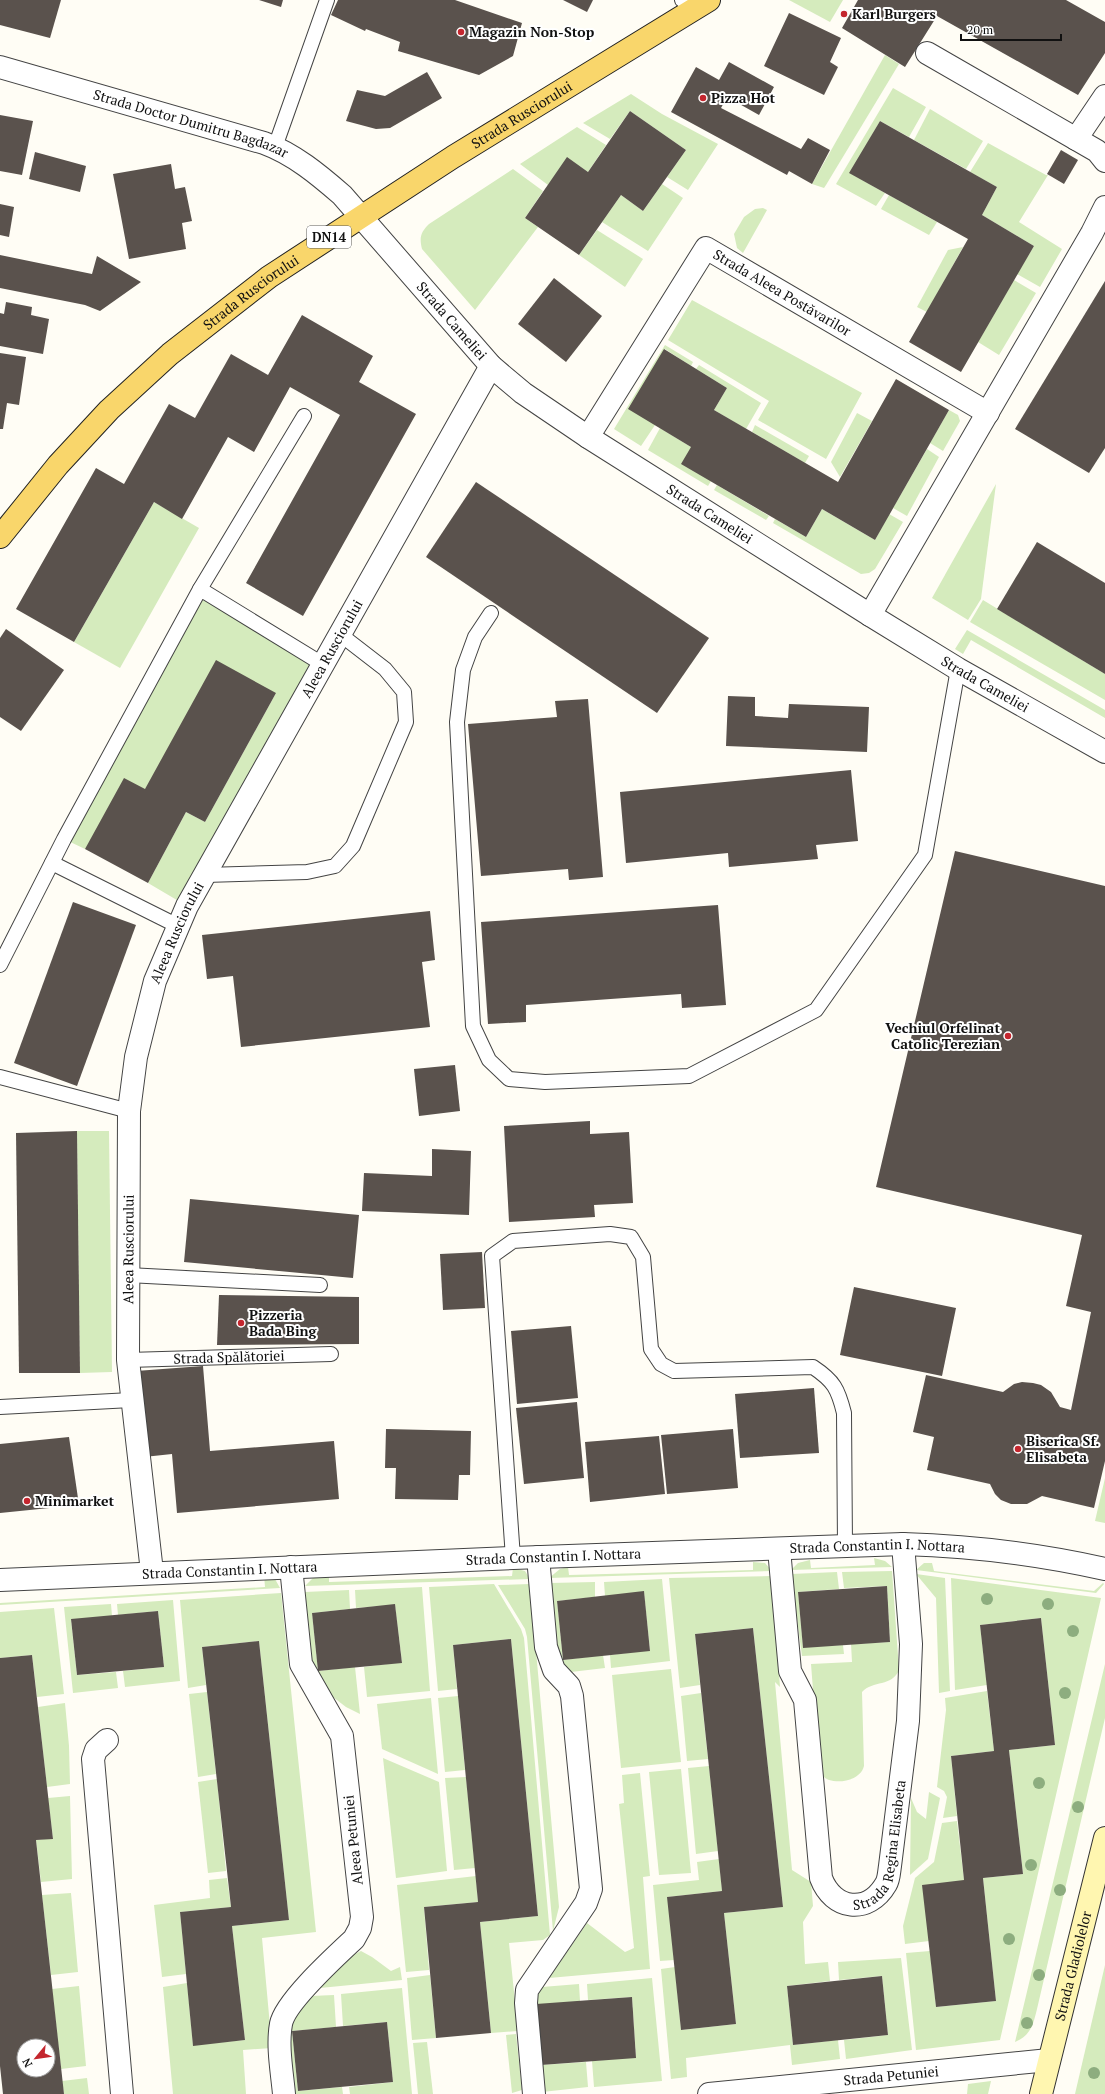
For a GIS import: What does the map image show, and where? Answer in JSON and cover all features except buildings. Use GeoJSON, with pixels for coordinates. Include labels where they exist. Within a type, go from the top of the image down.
{"type":"FeatureCollection","features":[{"type":"Feature","properties":{"kind":"main road","name":"Strada Rusciorului"},"geometry":{"type":"LineString","coordinates":[[0,537],[68,454],[109,410],[170,354],[269,277],[695,3]]}},
{"type":"Feature","properties":{"kind":"street"},"geometry":{"type":"LineString","coordinates":[[927,53],[1097,151],[1105,161]]}},
{"type":"Feature","properties":{"kind":"street","name":"Strada Doctor Dumitru Bagdazar"},"geometry":{"type":"LineString","coordinates":[[0,67],[275,147],[320,175],[362,216]]}},
{"type":"Feature","properties":{"kind":"street"},"geometry":{"type":"LineString","coordinates":[[1076,139],[1105,96]]}},
{"type":"Feature","properties":{"kind":"street"},"geometry":{"type":"LineString","coordinates":[[870,615],[988,413],[1105,207]]}},
{"type":"Feature","properties":{"kind":"street","name":"Strada Cameliei"},"geometry":{"type":"LineString","coordinates":[[362,216],[491,366],[523,393],[588,437],[870,615],[958,669],[1105,752]]}},
{"type":"Feature","properties":{"kind":"street","name":"Strada Aleea Postăvarilor"},"geometry":{"type":"LineString","coordinates":[[588,437],[706,248],[988,413]]}},
{"type":"Feature","properties":{"kind":"street","name":"Aleea Rusciorului"},"geometry":{"type":"LineString","coordinates":[[152,1572],[131,1400],[128,1360],[128,1275],[130,1111],[136,1057],[155,980],[178,926],[205,875],[491,366]]}},
{"type":"Feature","properties":{"kind":"street","name":"Strada Constantin I. Nottara"},"geometry":{"type":"LineString","coordinates":[[0,1580],[152,1572],[903,1544],[947,1545],[997,1551],[1105,1569]]}},
{"type":"Feature","properties":{"kind":"street","name":"Strada Regina Elisabeta"},"geometry":{"type":"LineString","coordinates":[[779,1549],[790,1671],[805,1700],[821,1878],[826,1890],[832,1897],[844,1904],[865,1903],[878,1895],[887,1883],[889,1872],[908,1721],[911,1644],[903,1544]]}},
{"type":"Feature","properties":{"kind":"street"},"geometry":{"type":"LineString","coordinates":[[534,2094],[526,2003],[527,1990],[586,1903],[591,1889],[572,1696],[568,1686],[554,1670],[546,1647],[538,1557]]}},
{"type":"Feature","properties":{"kind":"street","name":"Aleea Petuniei"},"geometry":{"type":"LineString","coordinates":[[284,2094],[280,2033],[281,2022],[286,2011],[300,1995],[354,1939],[360,1928],[362,1917],[342,1736],[301,1664],[291,1567]]}},
{"type":"Feature","properties":{"kind":"street"},"geometry":{"type":"LineString","coordinates":[[107,1740],[96,1750],[93,1759],[122,2094]]}},
{"type":"Feature","properties":{"kind":"street","name":"Strada Gladiolelor"},"geometry":{"type":"LineString","coordinates":[[1041,2094],[1105,1838]]}},
{"type":"Feature","properties":{"kind":"street","name":"Strada Petuniei"},"geometry":{"type":"LineString","coordinates":[[709,2094],[1049,2060]]}},
{"type":"Feature","properties":{"kind":"lane"},"geometry":{"type":"LineString","coordinates":[[275,147],[328,0]]}},
{"type":"Feature","properties":{"kind":"lane"},"geometry":{"type":"LineString","coordinates":[[0,964],[52,863],[200,589],[304,416]]}},
{"type":"Feature","properties":{"kind":"lane"},"geometry":{"type":"LineString","coordinates":[[200,589],[324,665]]}},
{"type":"Feature","properties":{"kind":"lane"},"geometry":{"type":"LineString","coordinates":[[491,613],[475,637],[463,670],[457,722],[473,1026],[489,1060],[509,1079],[545,1082],[689,1076],[816,1010],[925,855],[958,669]]}},
{"type":"Feature","properties":{"kind":"lane"},"geometry":{"type":"LineString","coordinates":[[205,875],[307,872],[335,866],[353,846],[406,722],[404,692],[385,669],[341,635]]}},
{"type":"Feature","properties":{"kind":"lane"},"geometry":{"type":"LineString","coordinates":[[52,863],[178,926]]}},
{"type":"Feature","properties":{"kind":"lane"},"geometry":{"type":"LineString","coordinates":[[0,1078],[130,1111]]}},
{"type":"Feature","properties":{"kind":"lane"},"geometry":{"type":"LineString","coordinates":[[512,1558],[492,1256],[513,1241],[610,1234],[631,1237],[643,1257],[651,1349],[661,1364],[674,1371],[813,1367],[830,1379],[840,1398],[844,1413],[845,1546]]}},
{"type":"Feature","properties":{"kind":"lane"},"geometry":{"type":"LineString","coordinates":[[128,1275],[320,1285]]}},
{"type":"Feature","properties":{"kind":"lane","name":"Strada Spălătoriei"},"geometry":{"type":"LineString","coordinates":[[128,1360],[330,1354]]}},
{"type":"Feature","properties":{"kind":"lane"},"geometry":{"type":"LineString","coordinates":[[0,1407],[131,1400]]}},
{"type":"Feature","properties":{"kind":"green space"},"geometry":{"type":"Polygon","coordinates":[[[789,0],[843,0],[830,22],[789,0]]]}},
{"type":"Feature","properties":{"kind":"green space"},"geometry":{"type":"Polygon","coordinates":[[[885,55],[899,64],[824,188],[812,184],[885,55]]]}},
{"type":"Feature","properties":{"kind":"green space"},"geometry":{"type":"Polygon","coordinates":[[[893,88],[926,107],[909,137],[880,121],[850,173],[885,193],[876,206],[836,184],[893,88]]]}},
{"type":"Feature","properties":{"kind":"green space"},"geometry":{"type":"Polygon","coordinates":[[[631,94],[662,114],[718,144],[688,190],[667,177],[686,150],[630,111],[610,139],[583,123],[631,94]]]}},
{"type":"Feature","properties":{"kind":"green space"},"geometry":{"type":"Polygon","coordinates":[[[930,109],[983,141],[966,169],[914,140],[930,109]]]}},
{"type":"Feature","properties":{"kind":"green space"},"geometry":{"type":"Polygon","coordinates":[[[577,127],[606,145],[588,172],[567,158],[548,185],[520,164],[577,127]]]}},
{"type":"Feature","properties":{"kind":"green space"},"geometry":{"type":"Polygon","coordinates":[[[988,143],[1048,175],[1019,222],[1062,249],[1040,287],[1017,274],[1034,246],[982,215],[997,187],[970,172],[988,143]]]}},
{"type":"Feature","properties":{"kind":"green space"},"geometry":{"type":"Polygon","coordinates":[[[513,169],[543,191],[525,218],[538,227],[475,310],[422,249],[421,235],[429,224],[513,169]]]}},
{"type":"Feature","properties":{"kind":"green space"},"geometry":{"type":"Polygon","coordinates":[[[662,184],[683,198],[648,251],[602,222],[621,195],[643,211],[662,184]]]}},
{"type":"Feature","properties":{"kind":"green space"},"geometry":{"type":"Polygon","coordinates":[[[889,195],[937,222],[929,235],[881,209],[889,195]]]}},
{"type":"Feature","properties":{"kind":"green space"},"geometry":{"type":"Polygon","coordinates":[[[763,208],[767,210],[743,253],[737,248],[734,234],[744,217],[755,209],[763,208]]]}},
{"type":"Feature","properties":{"kind":"green space"},"geometry":{"type":"Polygon","coordinates":[[[597,230],[643,259],[625,287],[579,255],[597,230]]]}},
{"type":"Feature","properties":{"kind":"green space"},"geometry":{"type":"Polygon","coordinates":[[[963,247],[927,312],[917,307],[948,250],[963,247]]]}},
{"type":"Feature","properties":{"kind":"green space"},"geometry":{"type":"Polygon","coordinates":[[[1014,280],[1036,293],[999,355],[978,342],[1014,280]]]}},
{"type":"Feature","properties":{"kind":"green space"},"geometry":{"type":"Polygon","coordinates":[[[692,300],[862,393],[826,459],[758,420],[769,401],[668,340],[692,300]]]}},
{"type":"Feature","properties":{"kind":"green space"},"geometry":{"type":"Polygon","coordinates":[[[665,345],[693,362],[691,366],[665,349],[655,425],[641,446],[614,429],[665,345]]]}},
{"type":"Feature","properties":{"kind":"green space"},"geometry":{"type":"Polygon","coordinates":[[[699,365],[761,403],[746,429],[714,410],[727,388],[696,369],[699,365]]]}},
{"type":"Feature","properties":{"kind":"green space"},"geometry":{"type":"Polygon","coordinates":[[[949,410],[958,415],[960,421],[943,451],[930,443],[949,410]]]}},
{"type":"Feature","properties":{"kind":"green space"},"geometry":{"type":"Polygon","coordinates":[[[857,413],[872,421],[840,477],[831,462],[857,413]]]}},
{"type":"Feature","properties":{"kind":"green space"},"geometry":{"type":"Polygon","coordinates":[[[755,425],[809,456],[805,463],[752,432],[755,425]]]}},
{"type":"Feature","properties":{"kind":"green space"},"geometry":{"type":"Polygon","coordinates":[[[660,428],[691,447],[711,481],[708,486],[648,450],[660,428]]]}},
{"type":"Feature","properties":{"kind":"green space"},"geometry":{"type":"Polygon","coordinates":[[[927,449],[939,457],[907,516],[893,508],[927,449]]]}},
{"type":"Feature","properties":{"kind":"green space"},"geometry":{"type":"Polygon","coordinates":[[[996,484],[981,599],[968,620],[932,598],[996,484]]]}},
{"type":"Feature","properties":{"kind":"green space"},"geometry":{"type":"Polygon","coordinates":[[[717,485],[769,516],[766,520],[714,490],[717,485]]]}},
{"type":"Feature","properties":{"kind":"green space"},"geometry":{"type":"Polygon","coordinates":[[[154,502],[199,528],[120,668],[74,642],[154,502]]]}},
{"type":"Feature","properties":{"kind":"green space"},"geometry":{"type":"Polygon","coordinates":[[[822,509],[875,540],[889,514],[903,522],[875,569],[869,573],[861,574],[773,523],[775,519],[806,537],[822,509]]]}},
{"type":"Feature","properties":{"kind":"green space"},"geometry":{"type":"Polygon","coordinates":[[[200,589],[324,665],[187,906],[148,883],[186,812],[205,822],[276,693],[145,789],[85,849],[64,839],[200,589]]]}},
{"type":"Feature","properties":{"kind":"green space"},"geometry":{"type":"Polygon","coordinates":[[[983,600],[1105,674],[1105,700],[970,622],[983,600]]]}},
{"type":"Feature","properties":{"kind":"green space"},"geometry":{"type":"Polygon","coordinates":[[[967,630],[1105,710],[1105,718],[971,640],[963,654],[955,649],[967,630]]]}},
{"type":"Feature","properties":{"kind":"green space"},"geometry":{"type":"Polygon","coordinates":[[[77,1131],[109,1131],[112,1372],[80,1373],[77,1131]]]}},
{"type":"Feature","properties":{"kind":"green space"},"geometry":{"type":"Polygon","coordinates":[[[1105,1478],[1105,1523],[1095,1521],[1105,1478]]]}},
{"type":"Feature","properties":{"kind":"green space"},"geometry":{"type":"Polygon","coordinates":[[[874,1558],[885,1561],[892,1567],[791,1570],[798,1563],[810,1560],[811,1568],[875,1565],[874,1558]]]}},
{"type":"Feature","properties":{"kind":"green space"},"geometry":{"type":"Polygon","coordinates":[[[753,1562],[765,1563],[772,1571],[549,1578],[560,1569],[568,1567],[569,1575],[753,1570],[753,1562]]]}},
{"type":"Feature","properties":{"kind":"green space"},"geometry":{"type":"Polygon","coordinates":[[[924,1563],[932,1563],[934,1571],[1094,1591],[1103,1583],[1104,1584],[1096,1593],[916,1570],[924,1563]]]}},
{"type":"Feature","properties":{"kind":"green space"},"geometry":{"type":"Polygon","coordinates":[[[513,1568],[525,1571],[530,1579],[305,1586],[313,1578],[329,1574],[329,1582],[512,1576],[513,1568]]]}},
{"type":"Feature","properties":{"kind":"green space"},"geometry":{"type":"Polygon","coordinates":[[[892,1571],[899,1670],[892,1679],[866,1688],[862,1692],[864,1766],[862,1770],[855,1777],[845,1781],[829,1780],[824,1777],[819,1768],[811,1664],[852,1662],[851,1644],[890,1642],[887,1586],[844,1588],[842,1572],[892,1571]]]}},
{"type":"Feature","properties":{"kind":"green space"},"geometry":{"type":"Polygon","coordinates":[[[837,1572],[839,1589],[798,1592],[803,1647],[843,1645],[844,1654],[802,1656],[791,1574],[837,1572]]]}},
{"type":"Feature","properties":{"kind":"green space"},"geometry":{"type":"Polygon","coordinates":[[[916,1574],[945,1578],[950,1691],[939,1693],[936,1598],[916,1574]]]}},
{"type":"Feature","properties":{"kind":"green space"},"geometry":{"type":"Polygon","coordinates":[[[264,1575],[275,1579],[280,1588],[0,1605],[0,1603],[265,1587],[264,1575]]]}},
{"type":"Feature","properties":{"kind":"green space"},"geometry":{"type":"Polygon","coordinates":[[[772,1576],[780,1687],[775,1682],[792,1870],[811,1882],[813,1906],[803,1922],[805,1964],[828,1962],[830,1981],[787,1986],[793,2045],[838,2040],[840,2059],[792,2065],[790,2045],[686,2058],[687,2077],[671,2079],[661,1969],[675,1967],[681,2030],[736,2024],[724,1913],[783,1907],[753,1628],[695,1634],[700,1685],[680,1688],[669,1578],[772,1576]]]}},
{"type":"Feature","properties":{"kind":"green space"},"geometry":{"type":"Polygon","coordinates":[[[951,1578],[1101,1598],[1000,2040],[916,2050],[906,1953],[930,1951],[936,2007],[996,2001],[983,1878],[1023,1874],[1009,1750],[1055,1745],[1041,1618],[980,1625],[987,1685],[955,1690],[951,1578]]]}},
{"type":"Feature","properties":{"kind":"green space"},"geometry":{"type":"Polygon","coordinates":[[[662,1579],[670,1661],[611,1668],[610,1655],[650,1650],[644,1592],[605,1596],[604,1582],[662,1579]]]}},
{"type":"Feature","properties":{"kind":"green space"},"geometry":{"type":"Polygon","coordinates":[[[595,1582],[595,1597],[557,1601],[563,1660],[603,1655],[605,1668],[571,1672],[563,1664],[556,1652],[550,1583],[595,1582]]]}},
{"type":"Feature","properties":{"kind":"green space"},"geometry":{"type":"Polygon","coordinates":[[[494,1584],[521,1629],[524,1638],[550,1935],[543,1940],[509,1943],[518,2031],[491,2033],[480,1922],[538,1916],[511,1639],[453,1645],[457,1689],[438,1691],[429,1587],[494,1584]]]}},
{"type":"Feature","properties":{"kind":"green space"},"geometry":{"type":"Polygon","coordinates":[[[530,1584],[559,1907],[553,1931],[527,1637],[525,1629],[498,1585],[530,1584]]]}},
{"type":"Feature","properties":{"kind":"green space"},"geometry":{"type":"Polygon","coordinates":[[[422,1587],[430,1691],[367,1697],[364,1667],[402,1662],[395,1605],[356,1608],[355,1590],[422,1587]]]}},
{"type":"Feature","properties":{"kind":"green space"},"geometry":{"type":"Polygon","coordinates":[[[349,1590],[350,1609],[312,1613],[318,1671],[355,1667],[360,1714],[346,1707],[329,1694],[313,1669],[305,1592],[349,1590]]]}},
{"type":"Feature","properties":{"kind":"green space"},"geometry":{"type":"Polygon","coordinates":[[[281,1593],[316,1932],[262,1938],[272,2048],[243,2050],[246,2094],[173,2094],[163,1987],[187,1983],[193,2045],[245,2040],[232,1926],[289,1920],[259,1641],[202,1647],[206,1685],[188,1688],[180,1600],[281,1593]]]}},
{"type":"Feature","properties":{"kind":"green space"},"geometry":{"type":"Polygon","coordinates":[[[173,1600],[180,1681],[125,1687],[123,1671],[164,1667],[158,1611],[118,1615],[117,1604],[173,1600]]]}},
{"type":"Feature","properties":{"kind":"green space"},"geometry":{"type":"Polygon","coordinates":[[[111,1604],[112,1616],[71,1620],[77,1675],[116,1672],[118,1688],[73,1693],[64,1607],[111,1604]]]}},
{"type":"Feature","properties":{"kind":"green space"},"geometry":{"type":"Polygon","coordinates":[[[54,1608],[64,1694],[37,1697],[32,1655],[0,1658],[0,1612],[54,1608]]]}},
{"type":"Feature","properties":{"kind":"green space"},"geometry":{"type":"Polygon","coordinates":[[[1105,1664],[1105,1718],[1037,2009],[1028,2033],[1015,2042],[1105,1664]]]}},
{"type":"Feature","properties":{"kind":"green space"},"geometry":{"type":"Polygon","coordinates":[[[671,1669],[681,1762],[621,1768],[612,1675],[671,1669]]]}},
{"type":"Feature","properties":{"kind":"green space"},"geometry":{"type":"Polygon","coordinates":[[[987,1691],[994,1751],[951,1756],[957,1816],[943,1818],[947,1797],[944,1791],[937,1787],[946,1710],[945,1698],[987,1691]]]}},
{"type":"Feature","properties":{"kind":"green space"},"geometry":{"type":"Polygon","coordinates":[[[207,1692],[216,1774],[198,1777],[189,1694],[207,1692]]]}},
{"type":"Feature","properties":{"kind":"green space"},"geometry":{"type":"Polygon","coordinates":[[[701,1693],[708,1759],[687,1761],[681,1696],[701,1693]]]}},
{"type":"Feature","properties":{"kind":"green space"},"geometry":{"type":"Polygon","coordinates":[[[458,1696],[465,1770],[445,1772],[438,1698],[458,1696]]]}},
{"type":"Feature","properties":{"kind":"green space"},"geometry":{"type":"Polygon","coordinates":[[[431,1698],[438,1774],[382,1749],[377,1704],[431,1698]]]}},
{"type":"Feature","properties":{"kind":"green space"},"geometry":{"type":"Polygon","coordinates":[[[65,1703],[69,1746],[70,1784],[47,1787],[38,1707],[65,1703]]]}},
{"type":"Feature","properties":{"kind":"green space"},"geometry":{"type":"Polygon","coordinates":[[[383,1758],[439,1782],[447,1871],[396,1878],[383,1758]]]}},
{"type":"Feature","properties":{"kind":"green space"},"geometry":{"type":"Polygon","coordinates":[[[709,1766],[718,1851],[696,1854],[688,1768],[709,1766]]]}},
{"type":"Feature","properties":{"kind":"green space"},"geometry":{"type":"Polygon","coordinates":[[[681,1769],[691,1873],[659,1875],[649,1772],[681,1769]]]}},
{"type":"Feature","properties":{"kind":"green space"},"geometry":{"type":"Polygon","coordinates":[[[640,1773],[650,1876],[643,1877],[650,1969],[549,1978],[587,1923],[625,1952],[634,1948],[619,1804],[624,1803],[622,1775],[640,1773]]]}},
{"type":"Feature","properties":{"kind":"green space"},"geometry":{"type":"Polygon","coordinates":[[[466,1777],[475,1868],[454,1870],[445,1778],[466,1777]]]}},
{"type":"Feature","properties":{"kind":"green space"},"geometry":{"type":"Polygon","coordinates":[[[217,1779],[226,1871],[208,1873],[198,1782],[217,1779]]]}},
{"type":"Feature","properties":{"kind":"green space"},"geometry":{"type":"Polygon","coordinates":[[[929,1792],[940,1798],[928,1859],[910,1875],[911,1798],[917,1812],[926,1819],[929,1792]]]}},
{"type":"Feature","properties":{"kind":"green space"},"geometry":{"type":"Polygon","coordinates":[[[70,1796],[72,1879],[41,1882],[36,1840],[53,1838],[48,1798],[70,1796]]]}},
{"type":"Feature","properties":{"kind":"green space"},"geometry":{"type":"Polygon","coordinates":[[[957,1821],[964,1880],[929,1941],[905,1944],[903,1926],[915,1878],[934,1862],[942,1823],[957,1821]]]}},
{"type":"Feature","properties":{"kind":"green space"},"geometry":{"type":"Polygon","coordinates":[[[719,1859],[722,1891],[668,1897],[674,1960],[660,1961],[653,1885],[699,1880],[697,1862],[719,1859]]]}},
{"type":"Feature","properties":{"kind":"green space"},"geometry":{"type":"Polygon","coordinates":[[[476,1876],[478,1902],[424,1907],[429,1970],[406,1972],[397,1885],[476,1876]]]}},
{"type":"Feature","properties":{"kind":"green space"},"geometry":{"type":"Polygon","coordinates":[[[227,1878],[231,1907],[180,1912],[186,1974],[162,1977],[154,1905],[210,1898],[209,1880],[227,1878]]]}},
{"type":"Feature","properties":{"kind":"green space"},"geometry":{"type":"Polygon","coordinates":[[[71,1893],[78,1972],[51,1975],[42,1895],[71,1893]]]}},
{"type":"Feature","properties":{"kind":"green space"},"geometry":{"type":"Polygon","coordinates":[[[361,1951],[391,1971],[400,1967],[402,1980],[320,1988],[353,1955],[361,1951]]]}},
{"type":"Feature","properties":{"kind":"green space"},"geometry":{"type":"Polygon","coordinates":[[[901,1958],[912,2050],[846,2059],[844,2040],[888,2035],[882,1976],[839,1980],[838,1962],[901,1958]]]}},
{"type":"Feature","properties":{"kind":"green space"},"geometry":{"type":"Polygon","coordinates":[[[1105,1965],[1105,2094],[1075,2094],[1105,1965]]]}},
{"type":"Feature","properties":{"kind":"green space"},"geometry":{"type":"Polygon","coordinates":[[[430,1975],[436,2038],[412,2040],[407,1978],[430,1975]]]}},
{"type":"Feature","properties":{"kind":"green space"},"geometry":{"type":"Polygon","coordinates":[[[652,1978],[662,2081],[594,2087],[592,2061],[636,2057],[632,1997],[588,2000],[587,1984],[652,1978]]]}},
{"type":"Feature","properties":{"kind":"green space"},"geometry":{"type":"Polygon","coordinates":[[[579,1984],[580,2001],[541,2065],[586,2062],[588,2087],[542,2092],[535,1998],[542,1987],[579,1984]]]}},
{"type":"Feature","properties":{"kind":"green space"},"geometry":{"type":"Polygon","coordinates":[[[79,1986],[86,2066],[61,2069],[52,1989],[79,1986]]]}},
{"type":"Feature","properties":{"kind":"green space"},"geometry":{"type":"Polygon","coordinates":[[[402,1988],[412,2094],[350,2094],[349,2087],[393,2082],[387,2022],[343,2026],[341,1994],[402,1988]]]}},
{"type":"Feature","properties":{"kind":"green space"},"geometry":{"type":"Polygon","coordinates":[[[334,1995],[336,2027],[292,2031],[298,2091],[342,2087],[343,2094],[294,2094],[288,2032],[291,2023],[311,1996],[334,1995]]]}},
{"type":"Feature","properties":{"kind":"green space"},"geometry":{"type":"Polygon","coordinates":[[[516,2034],[522,2090],[512,2093],[506,2035],[516,2034]]]}},
{"type":"Feature","properties":{"kind":"green space"},"geometry":{"type":"Polygon","coordinates":[[[427,2042],[433,2094],[418,2094],[413,2043],[427,2042]]]}},
{"type":"Feature","properties":{"kind":"green space"},"geometry":{"type":"Polygon","coordinates":[[[87,2078],[89,2094],[64,2094],[62,2081],[87,2078]]]}},
{"type":"Feature","properties":{"kind":"green space"},"geometry":{"type":"Polygon","coordinates":[[[991,2081],[988,2094],[967,2094],[968,2084],[991,2081]]]}},
{"type":"Feature","properties":{"kind":"place","name":"Karl Burgers"},"geometry":{"type":"Point","coordinates":[844,14]}},
{"type":"Feature","properties":{"kind":"place","name":"Magazin Non-Stop"},"geometry":{"type":"Point","coordinates":[461,32]}},
{"type":"Feature","properties":{"kind":"place","name":"Pizza Hot"},"geometry":{"type":"Point","coordinates":[703,98]}},
{"type":"Feature","properties":{"kind":"place","name":"Vechiul Orfelinat Catolic Terezian"},"geometry":{"type":"Point","coordinates":[1008,1036]}},
{"type":"Feature","properties":{"kind":"place","name":"Pizzeria Bada Bing"},"geometry":{"type":"Point","coordinates":[241,1323]}},
{"type":"Feature","properties":{"kind":"place","name":"Biserica Sf. Elisabeta"},"geometry":{"type":"Point","coordinates":[1018,1449]}},
{"type":"Feature","properties":{"kind":"place","name":"Minimarket"},"geometry":{"type":"Point","coordinates":[27,1501]}}]}
